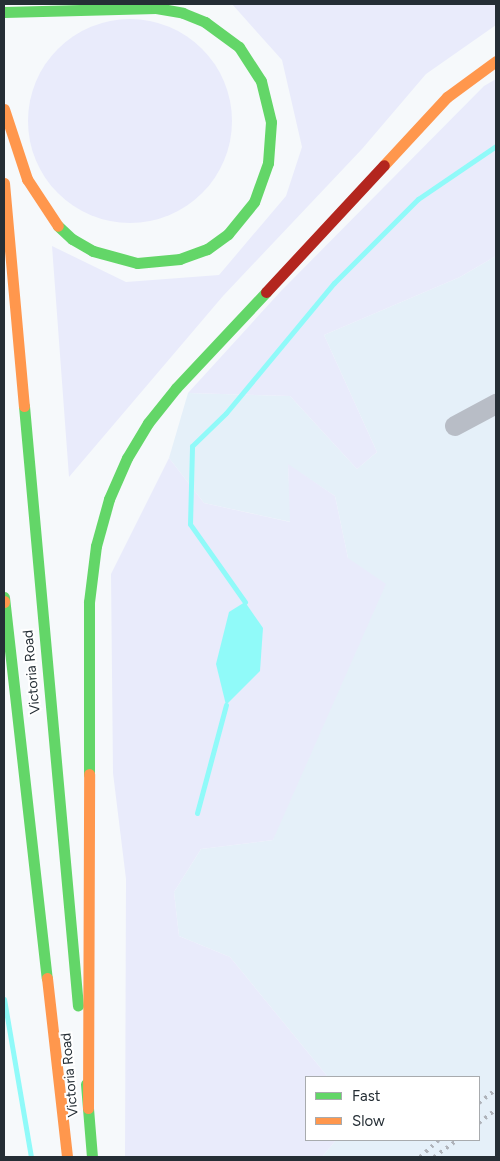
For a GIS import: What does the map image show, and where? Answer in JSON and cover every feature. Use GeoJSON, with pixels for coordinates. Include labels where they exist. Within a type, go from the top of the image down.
{"type":"FeatureCollection","features":[{"type":"Feature","properties":{"kind":"main road"},"geometry":{"type":"LineString","coordinates":[[4,8],[24,4]]}},
{"type":"Feature","properties":{"kind":"main road"},"geometry":{"type":"LineString","coordinates":[[4,12],[156,8],[183,13],[205,22],[239,47],[261,81],[271,122],[268,163],[254,202],[228,234],[207,249],[161,262],[122,260],[93,251],[72,239],[51,219],[27,179],[4,108]]}},
{"type":"Feature","properties":{"kind":"main road"},"geometry":{"type":"LineString","coordinates":[[88,1108],[89,602],[96,546],[110,500],[127,458],[148,423],[176,388],[447,97],[496,61]]}},
{"type":"Feature","properties":{"kind":"main road","name":"Victoria Road"},"geometry":{"type":"LineString","coordinates":[[4,183],[92,1157]]}},
{"type":"Feature","properties":{"kind":"main road","name":"Victoria Road"},"geometry":{"type":"LineString","coordinates":[[4,597],[67,1157]]}},
{"type":"Feature","properties":{"kind":"street"},"geometry":{"type":"LineString","coordinates":[[455,426],[496,404]]}},
{"type":"Feature","properties":{"kind":"shaded area"},"geometry":{"type":"Polygon","coordinates":[[[232,4],[496,4],[496,25],[426,74],[362,149],[223,296],[69,477],[52,246],[126,282],[219,275],[286,196],[302,147],[282,60],[232,4]]]}},
{"type":"Feature","properties":{"kind":"shaded area"},"geometry":{"type":"Polygon","coordinates":[[[130,19],[150,21],[178,31],[195,42],[209,56],[224,82],[230,101],[232,121],[230,141],[220,169],[209,186],[195,200],[169,215],[150,221],[130,223],[110,221],[82,211],[65,200],[51,186],[36,160],[30,141],[28,121],[30,101],[40,73],[51,56],[65,42],[91,27],[110,21],[130,19]]]}},
{"type":"Feature","properties":{"kind":"shaded area"},"geometry":{"type":"Polygon","coordinates":[[[496,79],[496,256],[460,277],[324,335],[377,452],[357,469],[290,396],[188,393],[281,291],[484,86],[496,79]]]}},
{"type":"Feature","properties":{"kind":"shaded area"},"geometry":{"type":"Polygon","coordinates":[[[496,256],[496,1157],[322,1157],[335,1141],[480,1141],[480,1076],[327,1076],[230,957],[179,936],[174,892],[201,849],[273,840],[348,558],[335,496],[288,465],[291,522],[204,503],[169,458],[188,393],[290,396],[357,469],[377,452],[324,335],[460,277],[496,256]]]}},
{"type":"Feature","properties":{"kind":"shaded area"},"geometry":{"type":"Polygon","coordinates":[[[169,458],[204,503],[290,522],[288,464],[335,496],[348,558],[386,584],[273,840],[201,849],[174,892],[179,936],[230,957],[327,1076],[305,1076],[305,1141],[335,1141],[322,1157],[125,1157],[126,879],[113,773],[111,574],[169,458]]]}},
{"type":"Feature","properties":{"kind":"water"},"geometry":{"type":"Polygon","coordinates":[[[245,602],[263,628],[260,671],[226,705],[216,664],[229,612],[245,602]]]}},
{"type":"Feature","properties":{"kind":"waterway"},"geometry":{"type":"LineString","coordinates":[[245,602],[190,524],[192,446],[226,413],[334,283],[418,199],[496,146]]}},
{"type":"Feature","properties":{"kind":"waterway"},"geometry":{"type":"LineString","coordinates":[[197,813],[226,705]]}},
{"type":"Feature","properties":{"kind":"waterway"},"geometry":{"type":"LineString","coordinates":[[4,999],[31,1157]]}},
{"type":"Feature","properties":{"kind":"railway"},"geometry":{"type":"LineString","coordinates":[[480,1102],[496,1089]]}},
{"type":"Feature","properties":{"kind":"railway"},"geometry":{"type":"LineString","coordinates":[[480,1122],[496,1109]]}},
{"type":"Feature","properties":{"kind":"railway"},"geometry":{"type":"LineString","coordinates":[[420,1157],[438,1141]]}},
{"type":"Feature","properties":{"kind":"railway"},"geometry":{"type":"LineString","coordinates":[[434,1157],[456,1141]]}},
{"type":"Feature","properties":{"kind":"traffic: fast"},"geometry":{"type":"LineString","coordinates":[[4,12],[156,8],[183,13],[205,22],[239,47],[261,81],[271,122],[268,163],[254,202],[228,234],[207,249],[180,259],[137,263],[93,251],[72,239],[58,226]]}},
{"type":"Feature","properties":{"kind":"traffic: fast"},"geometry":{"type":"LineString","coordinates":[[89,774],[89,602],[96,546],[109,499],[127,458],[148,423],[176,388],[266,292]]}},
{"type":"Feature","properties":{"kind":"traffic: fast"},"geometry":{"type":"LineString","coordinates":[[24,406],[78,1006]]}},
{"type":"Feature","properties":{"kind":"traffic: fast"},"geometry":{"type":"LineString","coordinates":[[4,597],[47,978]]}},
{"type":"Feature","properties":{"kind":"traffic: fast"},"geometry":{"type":"LineString","coordinates":[[86,1084],[92,1157]]}},
{"type":"Feature","properties":{"kind":"traffic: slow"},"geometry":{"type":"LineString","coordinates":[[384,165],[447,97],[496,61]]}},
{"type":"Feature","properties":{"kind":"traffic: slow"},"geometry":{"type":"LineString","coordinates":[[4,109],[27,179],[58,226]]}},
{"type":"Feature","properties":{"kind":"traffic: slow"},"geometry":{"type":"LineString","coordinates":[[4,183],[24,406]]}},
{"type":"Feature","properties":{"kind":"traffic: slow"},"geometry":{"type":"LineString","coordinates":[[88,1108],[89,774]]}},
{"type":"Feature","properties":{"kind":"traffic: slow"},"geometry":{"type":"LineString","coordinates":[[47,978],[67,1157]]}},
{"type":"Feature","properties":{"kind":"traffic: jam"},"geometry":{"type":"LineString","coordinates":[[266,292],[384,165]]}}]}
